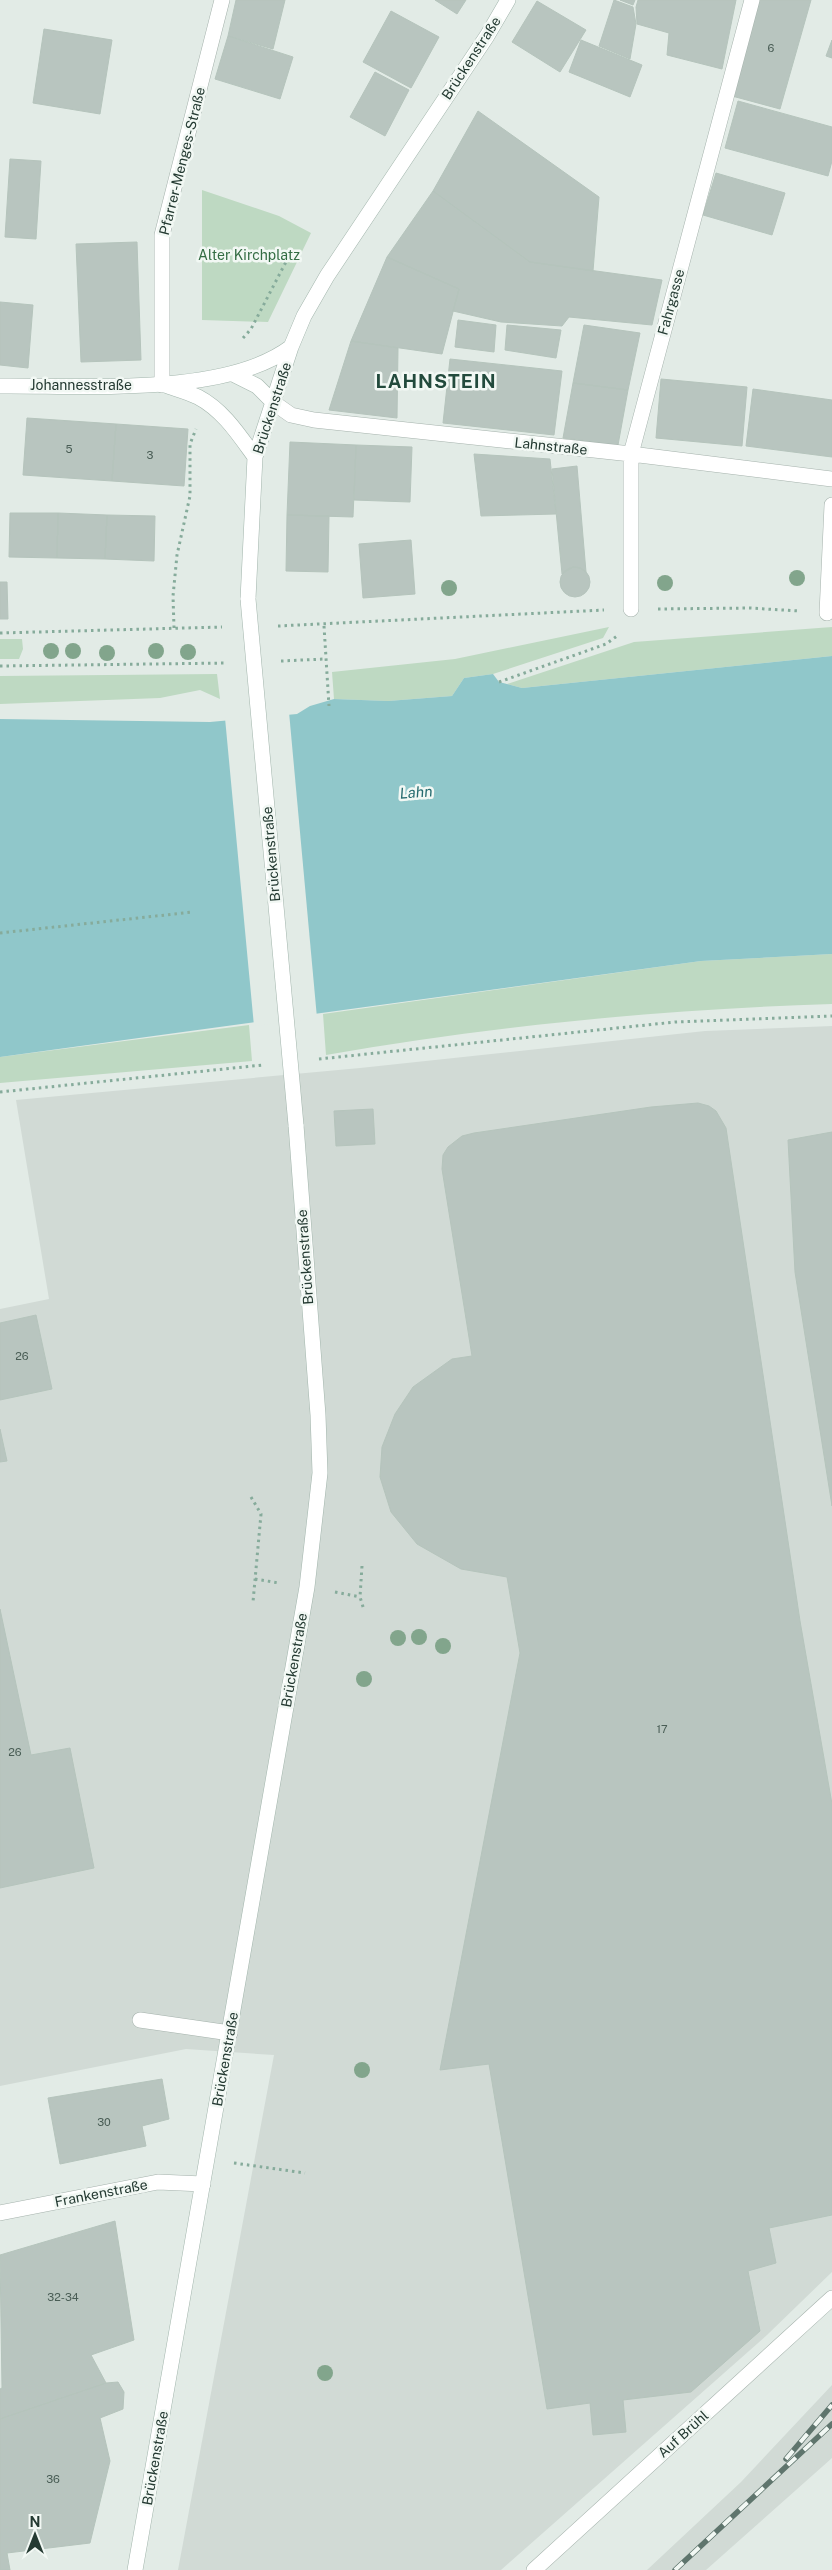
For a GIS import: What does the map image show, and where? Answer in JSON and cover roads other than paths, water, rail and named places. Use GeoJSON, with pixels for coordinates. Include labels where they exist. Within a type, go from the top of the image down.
{"type":"FeatureCollection","features":[{"type":"Feature","properties":{"kind":"street","name":"Pfarrer-Menges-Straße"},"geometry":{"type":"LineString","coordinates":[[162,385],[162,235],[222,0]]}},
{"type":"Feature","properties":{"kind":"street","name":"Brückenstraße"},"geometry":{"type":"LineString","coordinates":[[135,2570],[307,1587],[320,1473],[318,1415],[296,1125],[248,599],[249,545],[255,457],[291,347],[304,316],[327,276],[487,36],[508,0]]}},
{"type":"Feature","properties":{"kind":"street","name":"Fahrgasse"},"geometry":{"type":"LineString","coordinates":[[624,610],[631,454],[752,0]]}},
{"type":"Feature","properties":{"kind":"street","name":"Johannesstraße"},"geometry":{"type":"LineString","coordinates":[[0,386],[162,385],[232,374],[276,358],[291,347]]}},
{"type":"Feature","properties":{"kind":"street","name":"Lahnstraße"},"geometry":{"type":"LineString","coordinates":[[232,374],[257,386],[274,403],[292,416],[314,420],[631,454],[832,479]]}},
{"type":"Feature","properties":{"kind":"street","name":"Johannesstraße"},"geometry":{"type":"LineString","coordinates":[[162,385],[198,397],[217,411],[231,425],[255,457]]}},
{"type":"Feature","properties":{"kind":"street"},"geometry":{"type":"LineString","coordinates":[[827,613],[832,505]]}},
{"type":"Feature","properties":{"kind":"street"},"geometry":{"type":"LineString","coordinates":[[140,2020],[230,2033]]}},
{"type":"Feature","properties":{"kind":"street","name":"Frankenstraße"},"geometry":{"type":"LineString","coordinates":[[0,2214],[158,2182],[203,2184]]}},
{"type":"Feature","properties":{"kind":"street","name":"Auf Brühl"},"geometry":{"type":"LineString","coordinates":[[534,2570],[832,2298]]}},
{"type":"Feature","properties":{"kind":"water","name":"Lahn"},"geometry":{"type":"Polygon","coordinates":[[[832,656],[832,954],[701,961],[0,1057],[0,719],[210,722],[297,714],[310,706],[334,699],[388,701],[452,696],[464,678],[493,674],[499,682],[522,688],[832,656]]]}},
{"type":"Feature","properties":{"kind":"railway"},"geometry":{"type":"LineString","coordinates":[[786,2459],[832,2405]]}},
{"type":"Feature","properties":{"kind":"railway"},"geometry":{"type":"LineString","coordinates":[[675,2570],[832,2424]]}},
{"type":"Feature","properties":{"kind":"district","name":"LAHNSTEIN"},"geometry":{"type":"Point","coordinates":[436,381]}},
{"type":"Feature","properties":{"kind":"park label","name":"Alter Kirchplatz"},"geometry":{"type":"Point","coordinates":[249,255]}}]}
